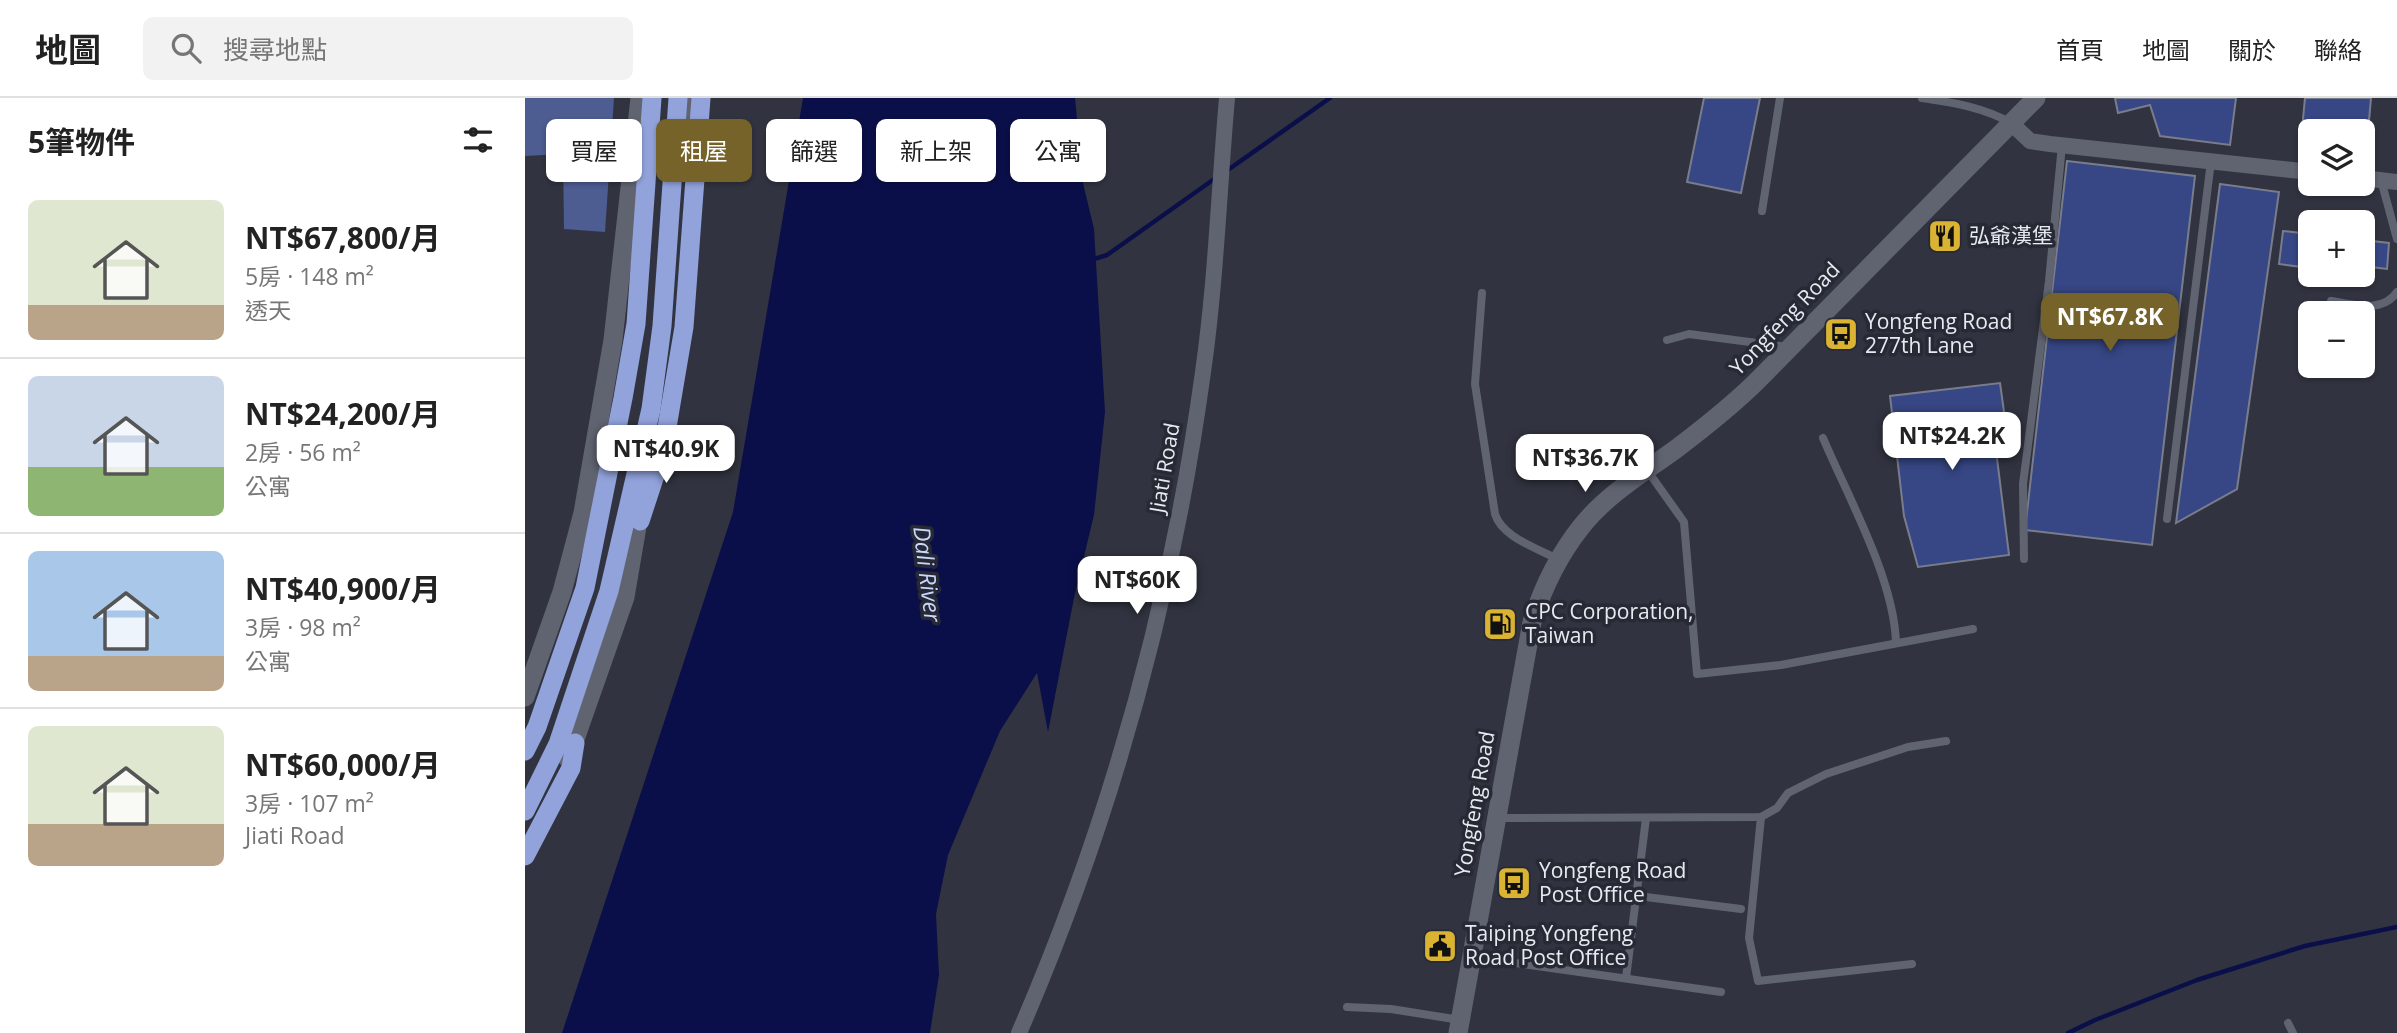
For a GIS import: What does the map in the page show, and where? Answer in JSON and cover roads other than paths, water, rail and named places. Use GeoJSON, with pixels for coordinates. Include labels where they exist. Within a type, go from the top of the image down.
{"type":"FeatureCollection","features":[{"type":"Feature","properties":{"kind":"highway"},"geometry":{"type":"LineString","coordinates":[[525,751],[537,727],[585,588],[624,398],[636,324],[652,98]]}},
{"type":"Feature","properties":{"kind":"highway"},"geometry":{"type":"LineString","coordinates":[[525,811],[558,744],[609,591],[651,409],[662,326],[678,98]]}},
{"type":"Feature","properties":{"kind":"highway"},"geometry":{"type":"LineString","coordinates":[[640,521],[663,451],[684,327],[701,98]]}},
{"type":"Feature","properties":{"kind":"highway"},"geometry":{"type":"LineString","coordinates":[[525,856],[571,768],[575,743]]}},
{"type":"Feature","properties":{"kind":"street"},"geometry":{"type":"LineString","coordinates":[[525,697],[562,592],[583,513],[613,340],[641,98]]}},
{"type":"Feature","properties":{"kind":"street"},"geometry":{"type":"LineString","coordinates":[[525,840],[575,743],[625,597],[640,521],[670,327],[688,98]]}},
{"type":"Feature","properties":{"kind":"street","name":"Jiati Road"},"geometry":{"type":"LineString","coordinates":[[1019,1033],[1065,919],[1117,769],[1141,682],[1173,542],[1210,322],[1227,98]]}},
{"type":"Feature","properties":{"kind":"street","name":"Yongfeng Road"},"geometry":{"type":"LineString","coordinates":[[1459,1027],[1532,622],[1544,586],[1558,560],[1582,525],[1618,490],[1732,406],[2036,98]]}},
{"type":"Feature","properties":{"kind":"street"},"geometry":{"type":"LineString","coordinates":[[2011,123],[2030,141],[2298,171]]}},
{"type":"Feature","properties":{"kind":"street"},"geometry":{"type":"LineString","coordinates":[[525,805],[549,796]]}},
{"type":"Feature","properties":{"kind":"lane"},"geometry":{"type":"LineString","coordinates":[[1762,211],[1780,98]]}},
{"type":"Feature","properties":{"kind":"lane"},"geometry":{"type":"LineString","coordinates":[[1922,98],[1966,104],[1993,113],[2011,123]]}},
{"type":"Feature","properties":{"kind":"lane"},"geometry":{"type":"LineString","coordinates":[[2024,559],[2023,484],[2049,281],[2062,145]]}},
{"type":"Feature","properties":{"kind":"lane"},"geometry":{"type":"LineString","coordinates":[[2167,519],[2211,161]]}},
{"type":"Feature","properties":{"kind":"lane"},"geometry":{"type":"LineString","coordinates":[[2389,181],[2397,239]]}},
{"type":"Feature","properties":{"kind":"lane"},"geometry":{"type":"LineString","coordinates":[[2375,305],[2383,304],[2397,292]]}},
{"type":"Feature","properties":{"kind":"lane"},"geometry":{"type":"LineString","coordinates":[[1482,293],[1475,384],[1497,523],[1511,534],[1558,560]]}},
{"type":"Feature","properties":{"kind":"lane"},"geometry":{"type":"LineString","coordinates":[[1667,341],[1689,334],[1790,348]]}},
{"type":"Feature","properties":{"kind":"lane"},"geometry":{"type":"LineString","coordinates":[[1823,438],[1885,583],[1895,618],[1896,643]]}},
{"type":"Feature","properties":{"kind":"lane"},"geometry":{"type":"LineString","coordinates":[[1647,470],[1684,522],[1696,674],[1781,665],[1973,629]]}},
{"type":"Feature","properties":{"kind":"lane"},"geometry":{"type":"LineString","coordinates":[[1495,818],[1762,817],[1777,808],[1788,793],[1826,774],[1908,747],[1946,741]]}},
{"type":"Feature","properties":{"kind":"lane"},"geometry":{"type":"LineString","coordinates":[[1762,817],[1749,938],[1758,981],[1912,964]]}},
{"type":"Feature","properties":{"kind":"lane"},"geometry":{"type":"LineString","coordinates":[[1626,978],[1646,818]]}},
{"type":"Feature","properties":{"kind":"lane"},"geometry":{"type":"LineString","coordinates":[[1638,896],[1741,909]]}},
{"type":"Feature","properties":{"kind":"lane"},"geometry":{"type":"LineString","coordinates":[[1470,957],[1721,992]]}},
{"type":"Feature","properties":{"kind":"lane","name":"Yongfeng Road"},"geometry":{"type":"LineString","coordinates":[[1347,1007],[1391,1009],[1459,1027]]}},
{"type":"Feature","properties":{"kind":"lane"},"geometry":{"type":"LineString","coordinates":[[2288,1023],[2293,1033]]}},
{"type":"Feature","properties":{"kind":"water","name":"Dali River"},"geometry":{"type":"Polygon","coordinates":[[[803,98],[1075,98],[1077,119],[1010,119],[1010,182],[1083,182],[1094,229],[1105,412],[1094,515],[1074,598],[1048,732],[1037,673],[1000,731],[948,855],[936,914],[939,975],[930,1033],[562,1033],[733,512],[789,182],[862,182],[862,119],[799,119],[803,98]]]}},
{"type":"Feature","properties":{"kind":"waterway"},"geometry":{"type":"LineString","coordinates":[[1225,172],[1330,98]]}},
{"type":"Feature","properties":{"kind":"waterway"},"geometry":{"type":"LineString","coordinates":[[1091,260],[1107,255],[1217,177]]}},
{"type":"Feature","properties":{"kind":"waterway"},"geometry":{"type":"LineString","coordinates":[[2068,1033],[2197,980],[2305,946],[2397,927]]}},
{"type":"Feature","properties":{"kind":"place","name":"弘爺漢堡"},"geometry":{"type":"Point","coordinates":[1945,236]}},
{"type":"Feature","properties":{"kind":"place","name":"Yongfeng Road 277th Lane"},"geometry":{"type":"Point","coordinates":[1841,334]}},
{"type":"Feature","properties":{"kind":"place","name":"CPC Corporation, Taiwan"},"geometry":{"type":"Point","coordinates":[1500,624]}},
{"type":"Feature","properties":{"kind":"place","name":"Yongfeng Road Post Office"},"geometry":{"type":"Point","coordinates":[1514,883]}},
{"type":"Feature","properties":{"kind":"place","name":"Taiping Yongfeng Road Post Office"},"geometry":{"type":"Point","coordinates":[1440,946]}}]}
